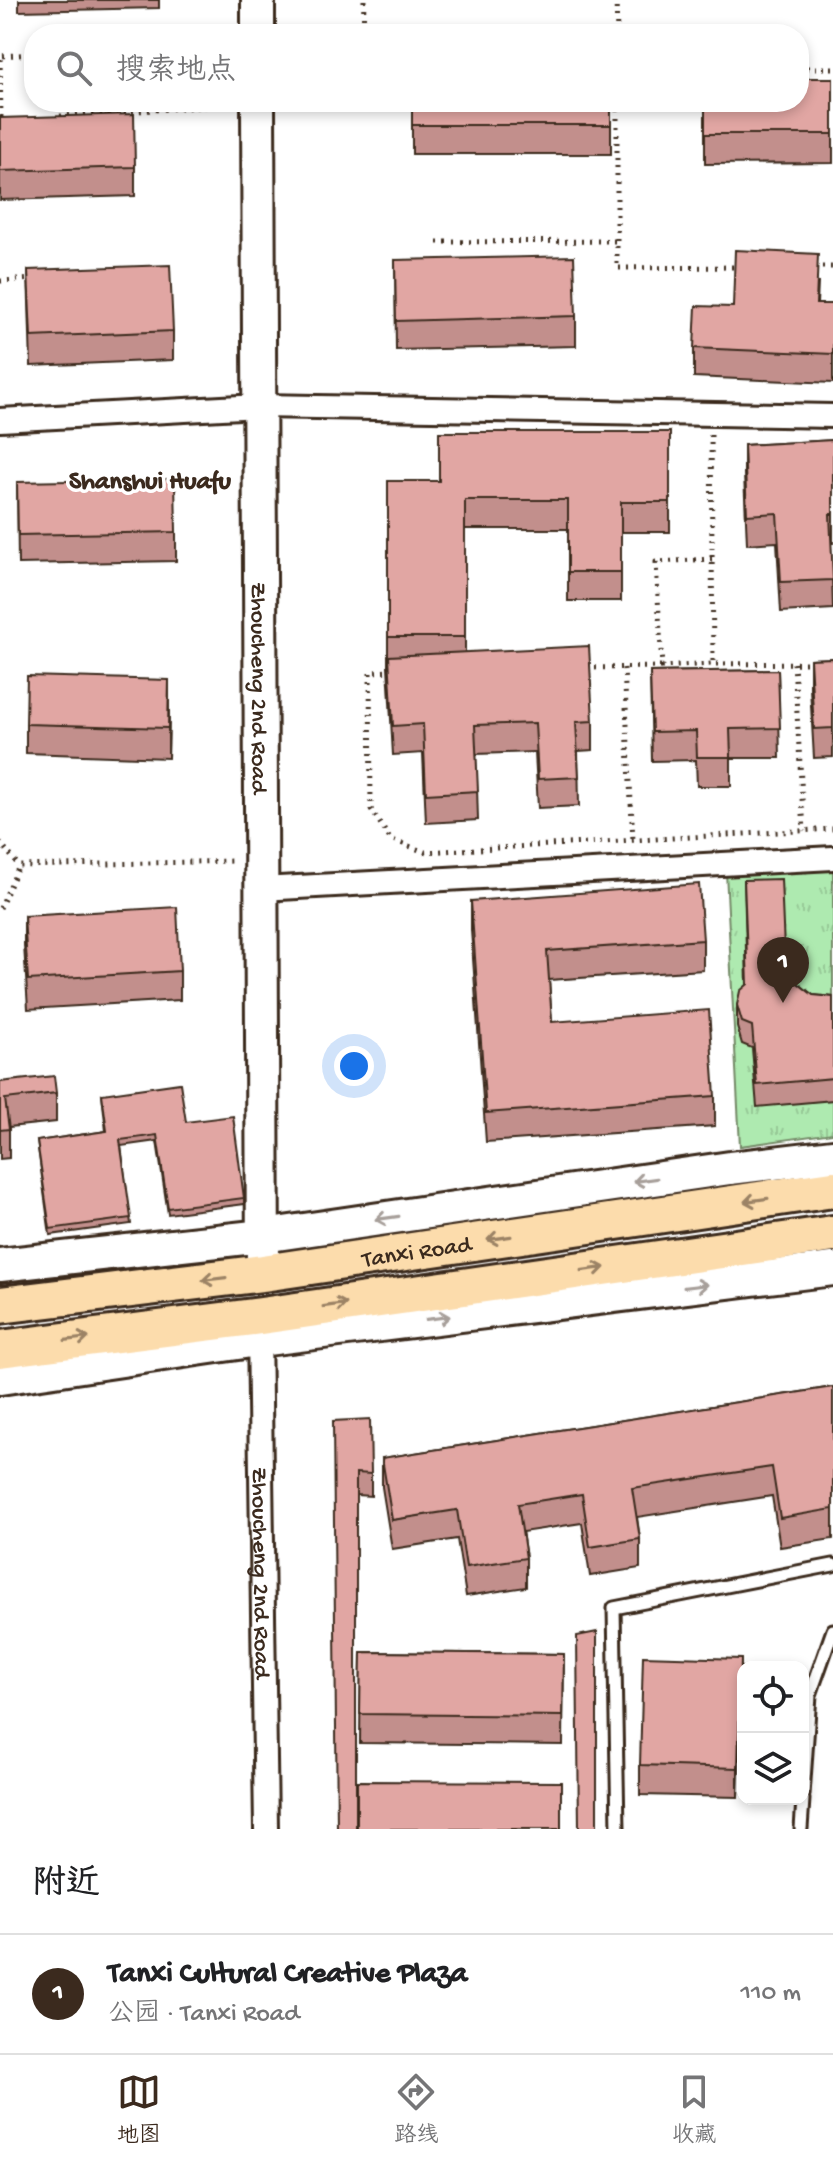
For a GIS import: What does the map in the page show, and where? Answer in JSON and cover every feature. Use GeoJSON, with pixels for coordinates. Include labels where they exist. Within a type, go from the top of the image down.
{"type":"FeatureCollection","features":[{"type":"Feature","properties":{"kind":"main road","name":"Tanxi Road"},"geometry":{"type":"LineString","coordinates":[[0,1305],[263,1273],[833,1189]]}},
{"type":"Feature","properties":{"kind":"main road","name":"Tanxi Road"},"geometry":{"type":"LineString","coordinates":[[0,1349],[259,1328],[833,1234]]}},
{"type":"Feature","properties":{"kind":"street"},"geometry":{"type":"LineString","coordinates":[[258,0],[258,24]]}},
{"type":"Feature","properties":{"kind":"street","name":"Zhoucheng 2nd Road"},"geometry":{"type":"LineString","coordinates":[[258,112],[263,1273]]}},
{"type":"Feature","properties":{"kind":"street"},"geometry":{"type":"LineString","coordinates":[[0,420],[259,406],[833,416]]}},
{"type":"Feature","properties":{"kind":"street"},"geometry":{"type":"LineString","coordinates":[[261,874],[833,858]]}},
{"type":"Feature","properties":{"kind":"street"},"geometry":{"type":"LineString","coordinates":[[0,1265],[263,1236],[714,1170],[833,1156]]}},
{"type":"Feature","properties":{"kind":"street"},"geometry":{"type":"LineString","coordinates":[[0,1378],[259,1328],[833,1269]]}},
{"type":"Feature","properties":{"kind":"street","name":"Zhoucheng 2nd Road"},"geometry":{"type":"LineString","coordinates":[[259,1328],[266,1829]]}},
{"type":"Feature","properties":{"kind":"lane"},"geometry":{"type":"LineString","coordinates":[[618,1829],[614,1608],[833,1565]]}},
{"type":"Feature","properties":{"kind":"lane"},"geometry":{"type":"LineString","coordinates":[[807,1733],[810,1695],[833,1630]]}},
{"type":"Feature","properties":{"kind":"lane"},"geometry":{"type":"LineString","coordinates":[[801,1829],[802,1805]]}},
{"type":"Feature","properties":{"kind":"path"},"geometry":{"type":"LineString","coordinates":[[363,24],[364,0]]}},
{"type":"Feature","properties":{"kind":"path"},"geometry":{"type":"LineString","coordinates":[[616,0],[617,24]]}},
{"type":"Feature","properties":{"kind":"path"},"geometry":{"type":"LineString","coordinates":[[16,119],[0,120],[0,56],[24,55]]}},
{"type":"Feature","properties":{"kind":"path"},"geometry":{"type":"LineString","coordinates":[[809,68],[833,68]]}},
{"type":"Feature","properties":{"kind":"path"},"geometry":{"type":"LineString","coordinates":[[46,117],[122,112]]}},
{"type":"Feature","properties":{"kind":"path"},"geometry":{"type":"LineString","coordinates":[[617,112],[617,268],[740,267]]}},
{"type":"Feature","properties":{"kind":"path"},"geometry":{"type":"LineString","coordinates":[[437,242],[617,241]]}},
{"type":"Feature","properties":{"kind":"path"},"geometry":{"type":"LineString","coordinates":[[802,267],[833,267]]}},
{"type":"Feature","properties":{"kind":"path"},"geometry":{"type":"LineString","coordinates":[[0,281],[44,279]]}},
{"type":"Feature","properties":{"kind":"path"},"geometry":{"type":"LineString","coordinates":[[711,414],[713,664]]}},
{"type":"Feature","properties":{"kind":"path"},"geometry":{"type":"LineString","coordinates":[[662,667],[656,562],[712,559]]}},
{"type":"Feature","properties":{"kind":"path"},"geometry":{"type":"LineString","coordinates":[[794,663],[804,831]]}},
{"type":"Feature","properties":{"kind":"path"},"geometry":{"type":"LineString","coordinates":[[576,668],[820,663]]}},
{"type":"Feature","properties":{"kind":"path"},"geometry":{"type":"LineString","coordinates":[[624,668],[633,840]]}},
{"type":"Feature","properties":{"kind":"path"},"geometry":{"type":"LineString","coordinates":[[401,671],[370,672],[371,809],[390,839],[425,852],[833,829]]}},
{"type":"Feature","properties":{"kind":"path"},"geometry":{"type":"LineString","coordinates":[[0,842],[19,866],[261,874]]}},
{"type":"Feature","properties":{"kind":"path"},"geometry":{"type":"LineString","coordinates":[[0,908],[19,866]]}},
{"type":"Feature","properties":{"kind":"green space"},"geometry":{"type":"Polygon","coordinates":[[[833,867],[833,1133],[740,1146],[726,872],[833,867]]]}},
{"type":"Feature","properties":{"kind":"building"},"geometry":{"type":"Polygon","coordinates":[[[809,78],[833,78],[833,134],[705,134],[705,112],[809,112],[809,78]]]}},
{"type":"Feature","properties":{"kind":"building"},"geometry":{"type":"Polygon","coordinates":[[[412,112],[611,112],[611,125],[412,125],[412,112]]]}},
{"type":"Feature","properties":{"kind":"building"},"geometry":{"type":"Polygon","coordinates":[[[134,114],[135,167],[0,171],[0,118],[134,114]]]}},
{"type":"Feature","properties":{"kind":"building"},"geometry":{"type":"Polygon","coordinates":[[[735,250],[818,254],[816,304],[833,304],[833,354],[694,348],[696,306],[733,307],[735,250]]]}},
{"type":"Feature","properties":{"kind":"building"},"geometry":{"type":"Polygon","coordinates":[[[574,256],[576,316],[396,321],[395,260],[574,256]]]}},
{"type":"Feature","properties":{"kind":"building"},"geometry":{"type":"Polygon","coordinates":[[[170,265],[173,331],[31,337],[28,270],[170,265]]]}},
{"type":"Feature","properties":{"kind":"building"},"geometry":{"type":"Polygon","coordinates":[[[439,432],[670,432],[670,502],[621,502],[621,572],[568,572],[568,500],[465,500],[465,637],[388,637],[388,481],[439,481],[439,432]]]}},
{"type":"Feature","properties":{"kind":"building"},"geometry":{"type":"Polygon","coordinates":[[[833,440],[833,514],[830,514],[833,580],[781,582],[777,513],[747,515],[744,445],[833,440]]]}},
{"type":"Feature","properties":{"kind":"building"},"geometry":{"type":"Polygon","coordinates":[[[175,479],[176,532],[18,535],[17,482],[175,479]]]}},
{"type":"Feature","properties":{"kind":"building"},"geometry":{"type":"Polygon","coordinates":[[[589,646],[593,721],[576,722],[579,777],[538,779],[535,723],[475,725],[478,791],[426,794],[423,724],[393,726],[389,656],[589,646]]]}},
{"type":"Feature","properties":{"kind":"building"},"geometry":{"type":"Polygon","coordinates":[[[833,658],[833,728],[814,729],[810,659],[833,658]]]}},
{"type":"Feature","properties":{"kind":"building"},"geometry":{"type":"Polygon","coordinates":[[[778,670],[780,728],[730,729],[731,757],[697,757],[696,731],[652,732],[650,672],[778,670]]]}},
{"type":"Feature","properties":{"kind":"building"},"geometry":{"type":"Polygon","coordinates":[[[27,676],[169,680],[168,728],[26,724],[27,676]]]}},
{"type":"Feature","properties":{"kind":"building"},"geometry":{"type":"Polygon","coordinates":[[[781,879],[785,973],[813,995],[833,997],[833,1078],[757,1085],[752,1026],[742,1022],[737,1005],[740,991],[748,984],[744,880],[781,879]]]}},
{"type":"Feature","properties":{"kind":"building"},"geometry":{"type":"Polygon","coordinates":[[[699,884],[703,940],[547,951],[552,1022],[709,1010],[715,1096],[486,1113],[471,901],[699,884]]]}},
{"type":"Feature","properties":{"kind":"building"},"geometry":{"type":"Polygon","coordinates":[[[177,907],[180,971],[28,980],[24,916],[177,907]]]}},
{"type":"Feature","properties":{"kind":"building"},"geometry":{"type":"Polygon","coordinates":[[[54,1076],[56,1093],[5,1099],[9,1129],[0,1130],[0,1082],[54,1076]]]}},
{"type":"Feature","properties":{"kind":"building"},"geometry":{"type":"Polygon","coordinates":[[[180,1083],[186,1122],[233,1116],[244,1198],[168,1208],[157,1135],[120,1140],[131,1218],[50,1229],[37,1141],[107,1131],[102,1094],[180,1083]]]}},
{"type":"Feature","properties":{"kind":"building"},"geometry":{"type":"Polygon","coordinates":[[[833,1387],[833,1509],[780,1518],[772,1467],[632,1488],[640,1539],[590,1547],[582,1494],[518,1504],[526,1558],[466,1567],[457,1510],[392,1520],[382,1458],[833,1387]]]}},
{"type":"Feature","properties":{"kind":"building"},"geometry":{"type":"Polygon","coordinates":[[[370,1419],[371,1474],[356,1473],[356,1829],[337,1829],[333,1421],[370,1419]]]}},
{"type":"Feature","properties":{"kind":"building"},"geometry":{"type":"Polygon","coordinates":[[[597,1632],[597,1829],[579,1829],[577,1636],[597,1632]]]}},
{"type":"Feature","properties":{"kind":"building"},"geometry":{"type":"Polygon","coordinates":[[[361,1652],[564,1654],[563,1716],[360,1714],[361,1652]]]}},
{"type":"Feature","properties":{"kind":"building"},"geometry":{"type":"Polygon","coordinates":[[[643,1656],[741,1659],[737,1661],[737,1768],[640,1765],[643,1656]]]}},
{"type":"Feature","properties":{"kind":"building"},"geometry":{"type":"Polygon","coordinates":[[[357,1781],[561,1782],[561,1829],[357,1829],[357,1781]]]}},
{"type":"Feature","properties":{"kind":"place","name":"Tanxi Cultural Creative Plaza"},"geometry":{"type":"Point","coordinates":[783,1003]}},
{"type":"Feature","properties":{"kind":"district","name":"Shanshui Huafu"},"geometry":{"type":"Point","coordinates":[150,479]}}]}
